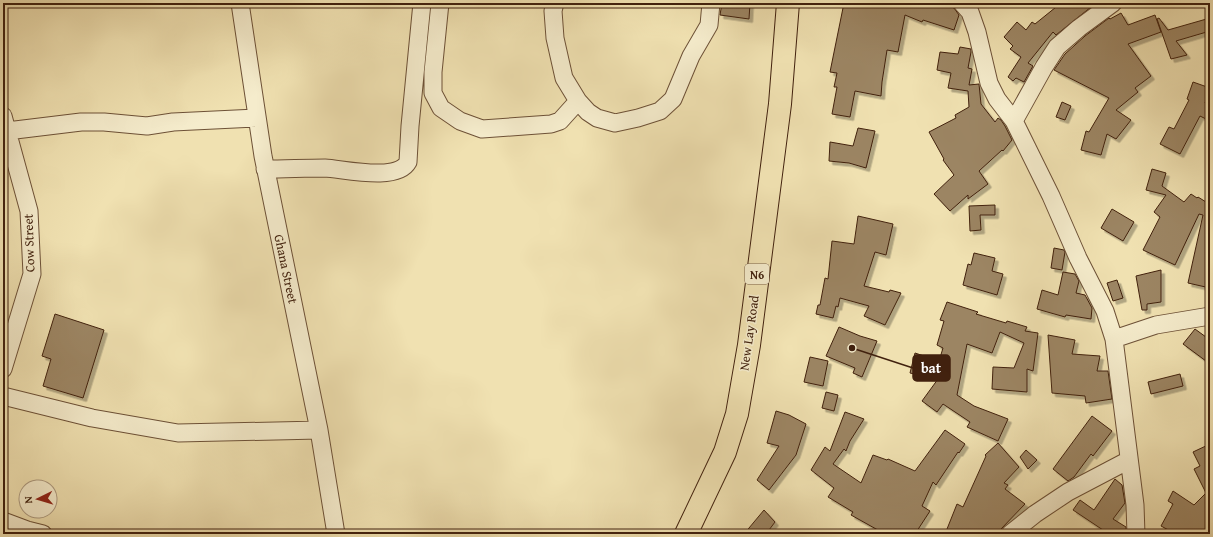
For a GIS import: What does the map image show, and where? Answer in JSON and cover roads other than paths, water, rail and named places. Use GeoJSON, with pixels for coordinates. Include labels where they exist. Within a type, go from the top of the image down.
{"type":"FeatureCollection","features":[{"type":"Feature","properties":{"kind":"highway","name":"New Lay Road"},"geometry":{"type":"LineString","coordinates":[[686,534],[725,452],[737,414],[749,345],[780,104],[788,3]]}},
{"type":"Feature","properties":{"kind":"street","name":"Ghana Street"},"geometry":{"type":"LineString","coordinates":[[240,3],[266,170],[319,430],[336,534]]}},
{"type":"Feature","properties":{"kind":"street"},"geometry":{"type":"LineString","coordinates":[[266,170],[326,168],[372,173],[396,171],[405,167],[408,162],[422,3]]}},
{"type":"Feature","properties":{"kind":"street"},"geometry":{"type":"LineString","coordinates":[[440,3],[432,72],[433,93],[440,108],[460,121],[482,130],[551,124],[560,121],[578,101]]}},
{"type":"Feature","properties":{"kind":"street"},"geometry":{"type":"LineString","coordinates":[[555,3],[553,11],[555,38],[564,78],[578,101],[588,112],[597,118],[615,123],[660,111],[673,99],[691,56],[708,25],[711,3]]}},
{"type":"Feature","properties":{"kind":"street"},"geometry":{"type":"LineString","coordinates":[[962,3],[970,12],[977,32],[988,83],[997,100],[1014,121],[1078,258],[1105,311],[1114,339],[1136,505],[1136,534]]}},
{"type":"Feature","properties":{"kind":"street"},"geometry":{"type":"LineString","coordinates":[[1014,121],[1044,67],[1057,48],[1079,28],[1113,3]]}},
{"type":"Feature","properties":{"kind":"street"},"geometry":{"type":"LineString","coordinates":[[5,123],[104,122],[146,126],[173,122],[257,118]]}},
{"type":"Feature","properties":{"kind":"street","name":"Cow Street"},"geometry":{"type":"LineString","coordinates":[[3,369],[32,274],[29,211],[5,123]]}},
{"type":"Feature","properties":{"kind":"street"},"geometry":{"type":"LineString","coordinates":[[1114,339],[1156,325],[1210,316]]}},
{"type":"Feature","properties":{"kind":"street"},"geometry":{"type":"LineString","coordinates":[[3,396],[92,418],[178,433],[319,430]]}},
{"type":"Feature","properties":{"kind":"street"},"geometry":{"type":"LineString","coordinates":[[1010,534],[1035,514],[1068,492],[1129,460]]}},
{"type":"Feature","properties":{"kind":"street"},"geometry":{"type":"LineString","coordinates":[[3,521],[43,534]]}},
{"type":"Feature","properties":{"kind":"place","name":"bat"},"geometry":{"type":"Point","coordinates":[852,348]}}]}
